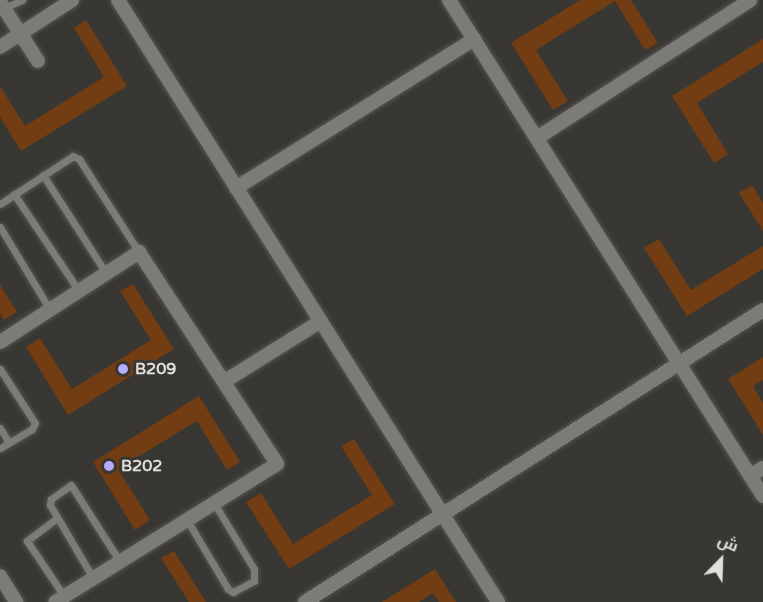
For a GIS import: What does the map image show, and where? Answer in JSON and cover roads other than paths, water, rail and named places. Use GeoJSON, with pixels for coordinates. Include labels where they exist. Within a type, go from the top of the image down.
{"type":"FeatureCollection","features":[{"type":"Feature","properties":{"kind":"street"},"geometry":{"type":"LineString","coordinates":[[0,47],[72,0]]}},
{"type":"Feature","properties":{"kind":"street"},"geometry":{"type":"LineString","coordinates":[[118,0],[498,602]]}},
{"type":"Feature","properties":{"kind":"street"},"geometry":{"type":"LineString","coordinates":[[449,0],[763,496]]}},
{"type":"Feature","properties":{"kind":"street"},"geometry":{"type":"LineString","coordinates":[[537,138],[750,0]]}},
{"type":"Feature","properties":{"kind":"street"},"geometry":{"type":"LineString","coordinates":[[2,5],[38,61]]}},
{"type":"Feature","properties":{"kind":"street"},"geometry":{"type":"LineString","coordinates":[[236,188],[474,39]]}},
{"type":"Feature","properties":{"kind":"street"},"geometry":{"type":"LineString","coordinates":[[0,342],[139,252],[278,464],[60,599]]}},
{"type":"Feature","properties":{"kind":"street"},"geometry":{"type":"LineString","coordinates":[[304,602],[763,310]]}},
{"type":"Feature","properties":{"kind":"street"},"geometry":{"type":"LineString","coordinates":[[225,381],[321,321]]}},
{"type":"Feature","properties":{"kind":"street"},"geometry":{"type":"LineString","coordinates":[[750,476],[763,468]]}},
{"type":"Feature","properties":{"kind":"street"},"geometry":{"type":"LineString","coordinates":[[0,576],[16,602]]}},
{"type":"Feature","properties":{"kind":"lane"},"geometry":{"type":"LineString","coordinates":[[2,5],[22,0]]}},
{"type":"Feature","properties":{"kind":"lane"},"geometry":{"type":"LineString","coordinates":[[0,204],[73,156],[79,159],[139,252]]}},
{"type":"Feature","properties":{"kind":"lane"},"geometry":{"type":"LineString","coordinates":[[43,175],[106,273]]}},
{"type":"Feature","properties":{"kind":"lane"},"geometry":{"type":"LineString","coordinates":[[14,194],[79,291]]}},
{"type":"Feature","properties":{"kind":"lane"},"geometry":{"type":"LineString","coordinates":[[0,227],[50,310]]}},
{"type":"Feature","properties":{"kind":"lane"},"geometry":{"type":"LineString","coordinates":[[0,369],[35,423],[32,429],[0,448]]}},
{"type":"Feature","properties":{"kind":"lane"},"geometry":{"type":"LineString","coordinates":[[0,428],[9,443]]}},
{"type":"Feature","properties":{"kind":"lane"},"geometry":{"type":"LineString","coordinates":[[93,578],[50,505],[51,499],[71,485],[120,561]]}},
{"type":"Feature","properties":{"kind":"lane"},"geometry":{"type":"LineString","coordinates":[[187,520],[228,589],[233,592],[254,580],[254,569],[214,503]]}},
{"type":"Feature","properties":{"kind":"lane"},"geometry":{"type":"LineString","coordinates":[[57,518],[27,541],[60,599]]}},
{"type":"Feature","properties":{"kind":"place","name":"B209"},"geometry":{"type":"Point","coordinates":[123,369]}},
{"type":"Feature","properties":{"kind":"place","name":"B202"},"geometry":{"type":"Point","coordinates":[109,466]}}]}
